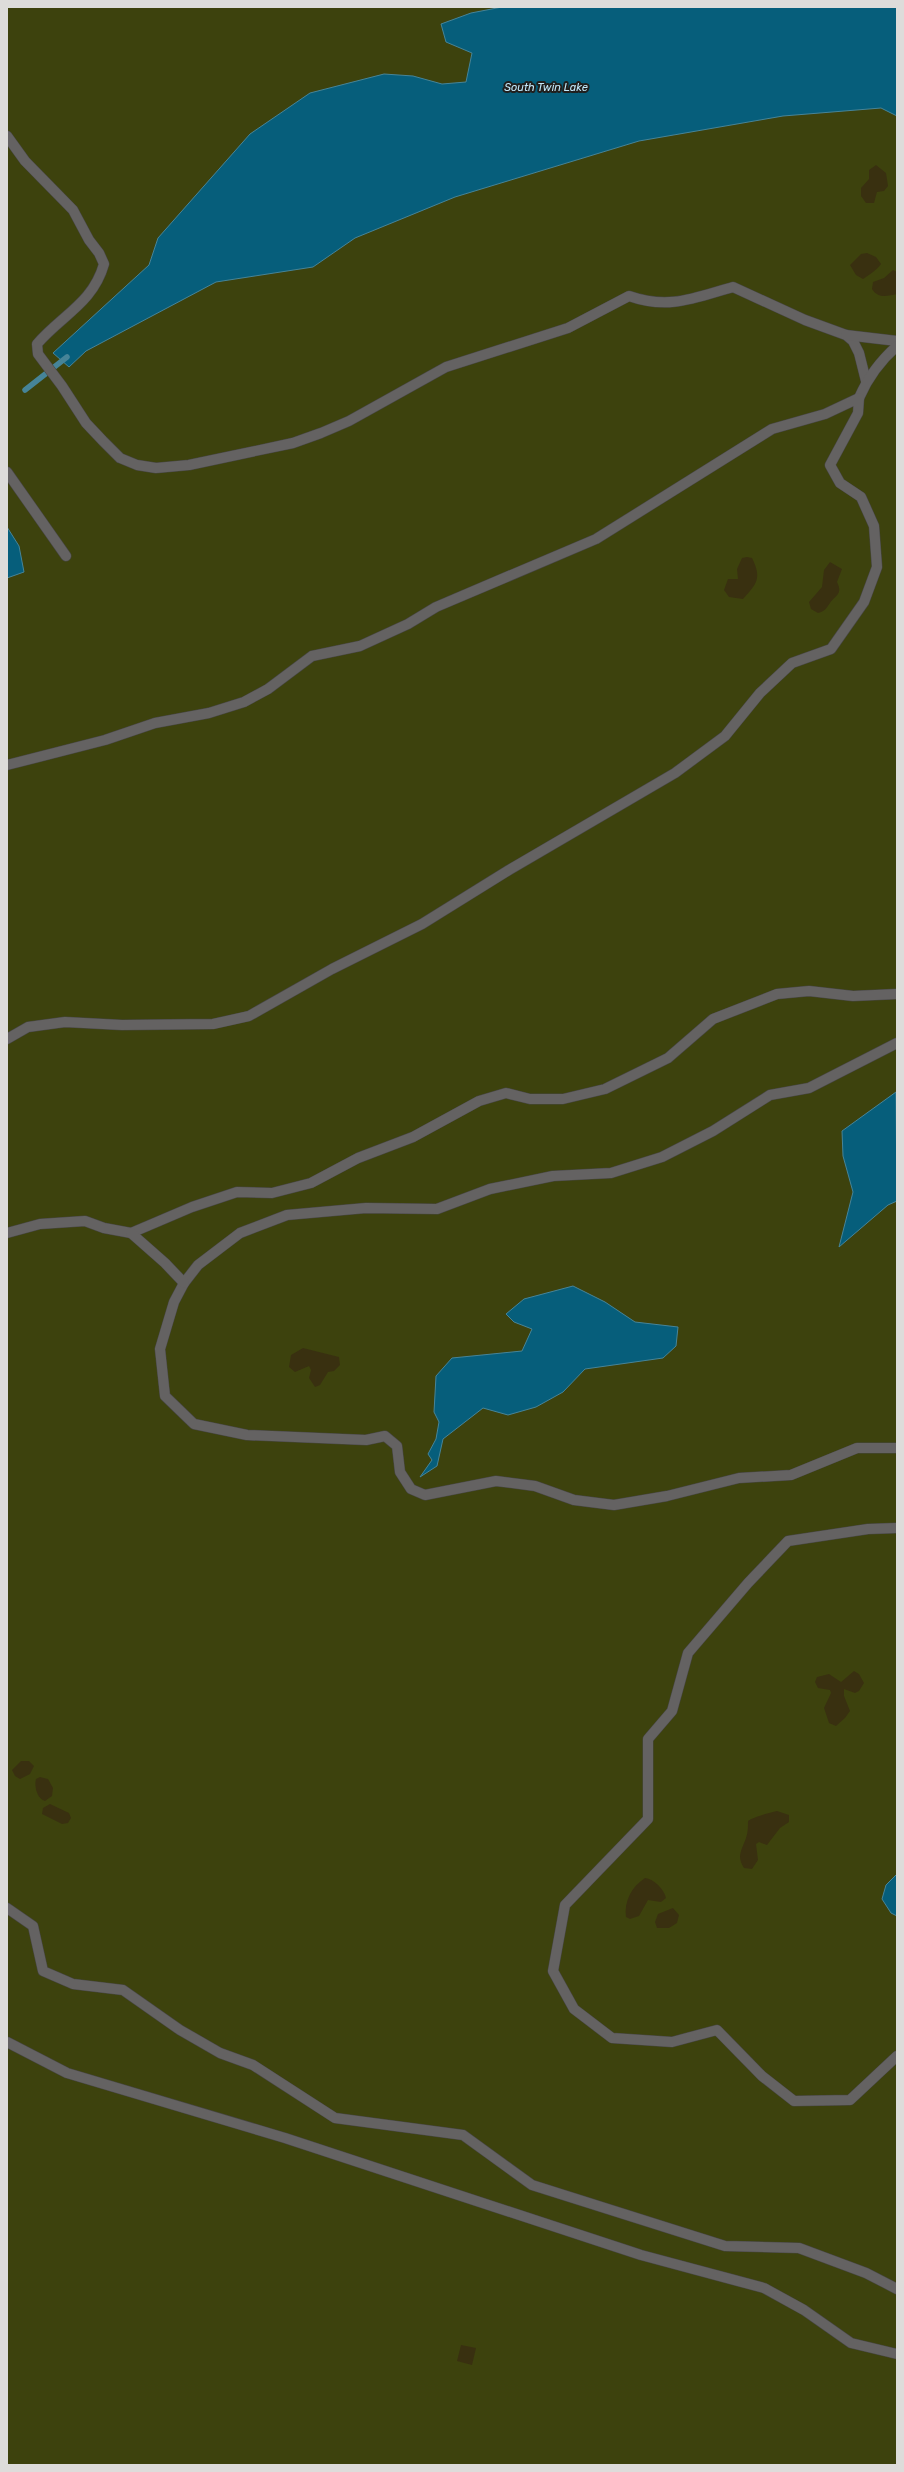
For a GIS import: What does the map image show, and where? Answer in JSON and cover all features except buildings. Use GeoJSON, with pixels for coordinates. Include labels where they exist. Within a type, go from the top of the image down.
{"type":"FeatureCollection","features":[{"type":"Feature","properties":{"kind":"lane"},"geometry":{"type":"LineString","coordinates":[[7,136],[25,161],[73,210],[104,264],[100,280],[88,298],[45,334],[37,344],[38,354],[62,386],[86,423],[120,458],[137,465],[156,468],[189,465],[293,443],[349,421],[446,368],[568,328],[629,296],[645,301],[668,304],[733,287],[805,320],[846,335],[897,341]]}},
{"type":"Feature","properties":{"kind":"lane"},"geometry":{"type":"LineString","coordinates":[[846,335],[853,341],[859,353],[866,381]]}},
{"type":"Feature","properties":{"kind":"lane"},"geometry":{"type":"LineString","coordinates":[[7,1039],[28,1027],[65,1022],[122,1025],[213,1024],[250,1016],[332,969],[422,924],[509,870],[675,773],[725,736],[760,693],[792,663],[831,649],[864,602],[876,567],[874,526],[861,497],[840,483],[830,465],[858,413],[859,398],[866,381],[897,346]]}},
{"type":"Feature","properties":{"kind":"lane"},"geometry":{"type":"LineString","coordinates":[[7,765],[105,740],[155,723],[209,714],[244,702],[268,689],[312,656],[360,646],[408,624],[436,607],[596,539],[772,429],[826,414],[859,398]]}},
{"type":"Feature","properties":{"kind":"lane"},"geometry":{"type":"LineString","coordinates":[[7,472],[66,556]]}},
{"type":"Feature","properties":{"kind":"lane"},"geometry":{"type":"LineString","coordinates":[[131,1233],[192,1207],[237,1192],[272,1193],[311,1183],[358,1158],[413,1137],[479,1101],[506,1093],[530,1099],[563,1099],[605,1089],[668,1058],[713,1019],[777,994],[809,991],[853,996],[897,994]]}},
{"type":"Feature","properties":{"kind":"lane"},"geometry":{"type":"LineString","coordinates":[[897,1043],[809,1088],[770,1095],[713,1130],[662,1157],[611,1173],[553,1176],[490,1189],[437,1208],[366,1208],[287,1215],[240,1233],[198,1265],[184,1282],[174,1302],[160,1349],[165,1396],[194,1424],[247,1435],[366,1440],[385,1436],[397,1446],[400,1472],[411,1489],[425,1495],[496,1481],[535,1486],[574,1500],[614,1504],[667,1496],[739,1478],[791,1475],[857,1448],[897,1448]]}},
{"type":"Feature","properties":{"kind":"lane"},"geometry":{"type":"LineString","coordinates":[[7,1233],[40,1224],[85,1221],[104,1228],[131,1233],[184,1282]]}},
{"type":"Feature","properties":{"kind":"lane"},"geometry":{"type":"LineString","coordinates":[[897,1528],[868,1529],[788,1541],[748,1583],[688,1653],[672,1711],[648,1739],[648,1819],[565,1906],[553,1971],[574,2009],[612,2038],[672,2042],[717,2030],[762,2076],[794,2101],[850,2100],[897,2056]]}},
{"type":"Feature","properties":{"kind":"lane"},"geometry":{"type":"LineString","coordinates":[[7,1908],[34,1926],[43,1971],[73,1984],[123,1990],[180,2030],[220,2053],[253,2065],[335,2118],[463,2135],[532,2185],[726,2246],[799,2248],[866,2273],[897,2289]]}},
{"type":"Feature","properties":{"kind":"lane"},"geometry":{"type":"LineString","coordinates":[[7,2042],[67,2073],[285,2138],[642,2255],[764,2288],[804,2310],[851,2343],[897,2354]]}},
{"type":"Feature","properties":{"kind":"green space"},"geometry":{"type":"Polygon","coordinates":[[[7,7],[897,7],[897,2465],[7,2465],[7,7]]]}},
{"type":"Feature","properties":{"kind":"sand"},"geometry":{"type":"Polygon","coordinates":[[[876,165],[886,173],[888,186],[884,191],[877,192],[874,203],[866,203],[861,196],[861,188],[869,179],[869,170],[876,165]]]}},
{"type":"Feature","properties":{"kind":"sand"},"geometry":{"type":"Polygon","coordinates":[[[867,253],[876,257],[881,264],[863,279],[856,275],[850,265],[861,254],[867,253]]]}},
{"type":"Feature","properties":{"kind":"sand"},"geometry":{"type":"Polygon","coordinates":[[[893,270],[897,272],[897,294],[880,296],[874,292],[872,289],[873,282],[884,278],[893,270]]]}},
{"type":"Feature","properties":{"kind":"sand"},"geometry":{"type":"Polygon","coordinates":[[[742,558],[752,558],[757,571],[755,585],[743,599],[729,597],[724,590],[728,579],[738,579],[737,569],[742,558]]]}},
{"type":"Feature","properties":{"kind":"sand"},"geometry":{"type":"Polygon","coordinates":[[[830,562],[842,569],[837,582],[839,592],[825,610],[818,613],[811,609],[809,602],[822,587],[824,570],[830,562]]]}},
{"type":"Feature","properties":{"kind":"sand"},"geometry":{"type":"Polygon","coordinates":[[[303,1348],[339,1357],[340,1365],[334,1371],[328,1372],[320,1385],[315,1387],[309,1378],[311,1370],[309,1366],[295,1372],[289,1367],[291,1355],[303,1348]]]}},
{"type":"Feature","properties":{"kind":"sand"},"geometry":{"type":"Polygon","coordinates":[[[854,1671],[859,1674],[864,1683],[859,1691],[855,1693],[844,1689],[844,1696],[850,1711],[836,1726],[829,1723],[824,1708],[831,1693],[830,1690],[818,1688],[815,1682],[817,1677],[829,1674],[841,1682],[854,1671]]]}},
{"type":"Feature","properties":{"kind":"sand"},"geometry":{"type":"Polygon","coordinates":[[[21,1761],[29,1761],[34,1766],[30,1774],[20,1779],[15,1776],[12,1770],[21,1761]]]}},
{"type":"Feature","properties":{"kind":"sand"},"geometry":{"type":"Polygon","coordinates":[[[40,1777],[48,1779],[53,1788],[52,1796],[45,1801],[40,1798],[36,1789],[36,1779],[40,1777]]]}},
{"type":"Feature","properties":{"kind":"sand"},"geometry":{"type":"Polygon","coordinates":[[[50,1804],[69,1813],[71,1818],[68,1823],[62,1824],[42,1814],[43,1808],[50,1804]]]}},
{"type":"Feature","properties":{"kind":"sand"},"geometry":{"type":"Polygon","coordinates":[[[777,1811],[789,1815],[789,1822],[780,1828],[767,1845],[759,1842],[756,1844],[758,1860],[752,1869],[744,1868],[740,1860],[740,1856],[747,1834],[748,1821],[777,1811]]]}},
{"type":"Feature","properties":{"kind":"sand"},"geometry":{"type":"Polygon","coordinates":[[[645,1878],[652,1880],[658,1885],[666,1898],[661,1902],[648,1900],[639,1916],[630,1919],[626,1917],[627,1900],[632,1890],[645,1878]]]}},
{"type":"Feature","properties":{"kind":"sand"},"geometry":{"type":"Polygon","coordinates":[[[673,1908],[679,1915],[677,1923],[669,1928],[657,1928],[655,1922],[658,1914],[673,1908]]]}},
{"type":"Feature","properties":{"kind":"sand"},"geometry":{"type":"Polygon","coordinates":[[[461,2345],[476,2348],[472,2365],[457,2361],[461,2345]]]}},
{"type":"Feature","properties":{"kind":"water","name":"South Twin Lake"},"geometry":{"type":"Polygon","coordinates":[[[502,7],[897,7],[897,116],[881,108],[783,116],[639,141],[455,197],[355,238],[313,267],[216,282],[86,351],[69,367],[53,353],[149,265],[158,238],[250,134],[310,93],[384,74],[413,76],[442,84],[466,82],[472,53],[446,42],[441,24],[471,13],[502,7]]]}},
{"type":"Feature","properties":{"kind":"water"},"geometry":{"type":"Polygon","coordinates":[[[7,527],[19,546],[24,572],[7,578],[7,527]]]}},
{"type":"Feature","properties":{"kind":"water"},"geometry":{"type":"Polygon","coordinates":[[[896,1092],[897,1201],[888,1205],[839,1247],[853,1192],[843,1156],[842,1131],[896,1092]]]}},
{"type":"Feature","properties":{"kind":"water"},"geometry":{"type":"Polygon","coordinates":[[[573,1286],[605,1302],[635,1322],[678,1327],[676,1346],[663,1358],[585,1369],[563,1392],[536,1407],[508,1415],[483,1408],[443,1439],[437,1466],[420,1477],[432,1460],[428,1454],[436,1439],[439,1422],[434,1412],[436,1376],[452,1358],[522,1351],[532,1329],[514,1322],[506,1314],[524,1299],[573,1286]]]}},
{"type":"Feature","properties":{"kind":"water"},"geometry":{"type":"Polygon","coordinates":[[[897,1874],[897,1916],[891,1913],[882,1899],[886,1885],[897,1874]]]}},
{"type":"Feature","properties":{"kind":"waterway"},"geometry":{"type":"LineString","coordinates":[[25,390],[67,357]]}}]}
